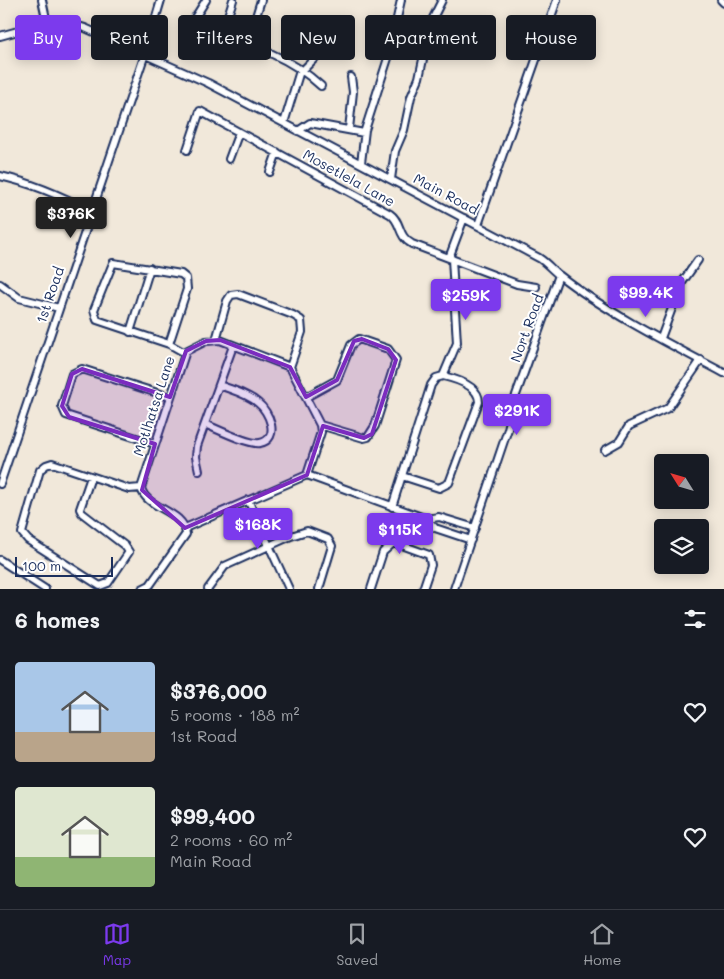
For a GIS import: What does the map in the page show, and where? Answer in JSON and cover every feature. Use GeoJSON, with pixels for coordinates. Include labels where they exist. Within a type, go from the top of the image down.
{"type":"FeatureCollection","features":[{"type":"Feature","properties":{"kind":"street"},"geometry":{"type":"LineString","coordinates":[[42,0],[45,15]]}},
{"type":"Feature","properties":{"kind":"street","name":"1st Road"},"geometry":{"type":"LineString","coordinates":[[157,15],[161,0]]}},
{"type":"Feature","properties":{"kind":"street"},"geometry":{"type":"LineString","coordinates":[[197,15],[206,0]]}},
{"type":"Feature","properties":{"kind":"street"},"geometry":{"type":"LineString","coordinates":[[228,15],[232,0]]}},
{"type":"Feature","properties":{"kind":"street"},"geometry":{"type":"LineString","coordinates":[[257,15],[261,0]]}},
{"type":"Feature","properties":{"kind":"street"},"geometry":{"type":"LineString","coordinates":[[361,163],[364,133],[389,55],[401,0]]}},
{"type":"Feature","properties":{"kind":"street"},"geometry":{"type":"LineString","coordinates":[[392,179],[395,151],[404,130],[411,97],[419,78],[431,22],[442,0]]}},
{"type":"Feature","properties":{"kind":"street"},"geometry":{"type":"LineString","coordinates":[[478,225],[556,0]]}},
{"type":"Feature","properties":{"kind":"street"},"geometry":{"type":"LineString","coordinates":[[721,0],[724,3]]}},
{"type":"Feature","properties":{"kind":"street","name":"Main Road"},"geometry":{"type":"LineString","coordinates":[[0,36],[15,32]]}},
{"type":"Feature","properties":{"kind":"street"},"geometry":{"type":"LineString","coordinates":[[271,54],[302,71],[321,86]]}},
{"type":"Feature","properties":{"kind":"street","name":"1st Road"},"geometry":{"type":"LineString","coordinates":[[0,484],[143,60]]}},
{"type":"Feature","properties":{"kind":"street","name":"Main Road"},"geometry":{"type":"LineString","coordinates":[[157,60],[284,123],[540,258],[559,275],[661,338],[724,373]]}},
{"type":"Feature","properties":{"kind":"street"},"geometry":{"type":"LineString","coordinates":[[284,123],[296,80],[314,60]]}},
{"type":"Feature","properties":{"kind":"street"},"geometry":{"type":"LineString","coordinates":[[349,130],[353,92],[351,77]]}},
{"type":"Feature","properties":{"kind":"street","name":"Mosetlela Lane"},"geometry":{"type":"LineString","coordinates":[[187,150],[200,111],[393,216],[406,240],[517,284],[536,287]]}},
{"type":"Feature","properties":{"kind":"street"},"geometry":{"type":"LineString","coordinates":[[298,131],[310,123],[364,133]]}},
{"type":"Feature","properties":{"kind":"street"},"geometry":{"type":"LineString","coordinates":[[229,159],[239,132]]}},
{"type":"Feature","properties":{"kind":"street"},"geometry":{"type":"LineString","coordinates":[[270,172],[277,152]]}},
{"type":"Feature","properties":{"kind":"street"},"geometry":{"type":"LineString","coordinates":[[0,176],[22,181],[50,191],[92,212]]}},
{"type":"Feature","properties":{"kind":"street"},"geometry":{"type":"LineString","coordinates":[[442,376],[457,343],[450,259],[464,218]]}},
{"type":"Feature","properties":{"kind":"street"},"geometry":{"type":"LineString","coordinates":[[661,338],[681,284],[698,260]]}},
{"type":"Feature","properties":{"kind":"street"},"geometry":{"type":"LineString","coordinates":[[169,344],[187,289],[187,281],[181,274],[113,263],[94,310],[94,315],[100,322],[169,344],[185,353]]}},
{"type":"Feature","properties":{"kind":"street"},"geometry":{"type":"LineString","coordinates":[[130,332],[150,268]]}},
{"type":"Feature","properties":{"kind":"street","name":"Nort Road"},"geometry":{"type":"LineString","coordinates":[[454,589],[508,429],[516,395],[559,275]]}},
{"type":"Feature","properties":{"kind":"street"},"geometry":{"type":"LineString","coordinates":[[0,284],[19,298],[59,308]]}},
{"type":"Feature","properties":{"kind":"street"},"geometry":{"type":"LineString","coordinates":[[290,366],[302,332],[301,320],[293,315],[238,294],[231,295],[227,301],[216,340],[290,366],[320,425],[321,432],[308,475]]}},
{"type":"Feature","properties":{"kind":"street"},"geometry":{"type":"LineString","coordinates":[[306,397],[337,380],[351,345],[359,339],[388,349],[396,360],[374,426],[368,437],[364,438],[320,425]]}},
{"type":"Feature","properties":{"kind":"street","name":"Motlhatsa Lane"},"geometry":{"type":"LineString","coordinates":[[141,488],[185,353],[199,344],[216,340]]}},
{"type":"Feature","properties":{"kind":"street"},"geometry":{"type":"LineString","coordinates":[[200,471],[196,457],[197,446],[233,346]]}},
{"type":"Feature","properties":{"kind":"street"},"geometry":{"type":"LineString","coordinates":[[605,450],[619,442],[629,426],[668,408],[700,360]]}},
{"type":"Feature","properties":{"kind":"street"},"geometry":{"type":"LineString","coordinates":[[155,444],[66,415],[62,406],[72,374],[82,369],[170,397]]}},
{"type":"Feature","properties":{"kind":"street"},"geometry":{"type":"LineString","coordinates":[[392,507],[431,385],[436,378],[442,376],[473,388],[479,396],[479,402],[452,479],[443,488],[439,488],[402,476]]}},
{"type":"Feature","properties":{"kind":"street"},"geometry":{"type":"LineString","coordinates":[[205,424],[254,443],[266,440],[272,435],[272,429],[260,404],[219,385]]}},
{"type":"Feature","properties":{"kind":"street"},"geometry":{"type":"LineString","coordinates":[[90,477],[81,506],[82,513],[125,546],[128,552],[108,584],[103,587],[28,540],[21,530],[43,466],[52,463],[129,490],[141,488],[145,495],[181,521],[185,528],[185,537],[150,587],[142,589]]}},
{"type":"Feature","properties":{"kind":"street"},"geometry":{"type":"LineString","coordinates":[[185,528],[308,475],[427,519],[439,517],[475,528]]}},
{"type":"Feature","properties":{"kind":"street"},"geometry":{"type":"LineString","coordinates":[[248,500],[288,589]]}},
{"type":"Feature","properties":{"kind":"street"},"geometry":{"type":"LineString","coordinates":[[427,519],[432,526],[471,540]]}},
{"type":"Feature","properties":{"kind":"street"},"geometry":{"type":"LineString","coordinates":[[451,534],[455,522]]}},
{"type":"Feature","properties":{"kind":"street"},"geometry":{"type":"LineString","coordinates":[[208,589],[225,566],[301,532],[307,532],[328,539],[332,546],[319,589]]}},
{"type":"Feature","properties":{"kind":"street"},"geometry":{"type":"LineString","coordinates":[[371,589],[383,552],[392,544],[399,544],[429,555],[431,565],[423,589]]}},
{"type":"Feature","properties":{"kind":"street"},"geometry":{"type":"LineString","coordinates":[[0,560],[45,589]]}},
{"type":"Feature","properties":{"kind":"highlighted area"},"geometry":{"type":"Polygon","coordinates":[[[362,339],[388,349],[396,360],[372,434],[364,438],[323,426],[307,475],[185,528],[142,490],[155,444],[69,417],[62,406],[72,374],[82,369],[170,397],[186,351],[206,341],[220,340],[290,367],[306,397],[337,380],[354,341],[362,339]]]}}]}
